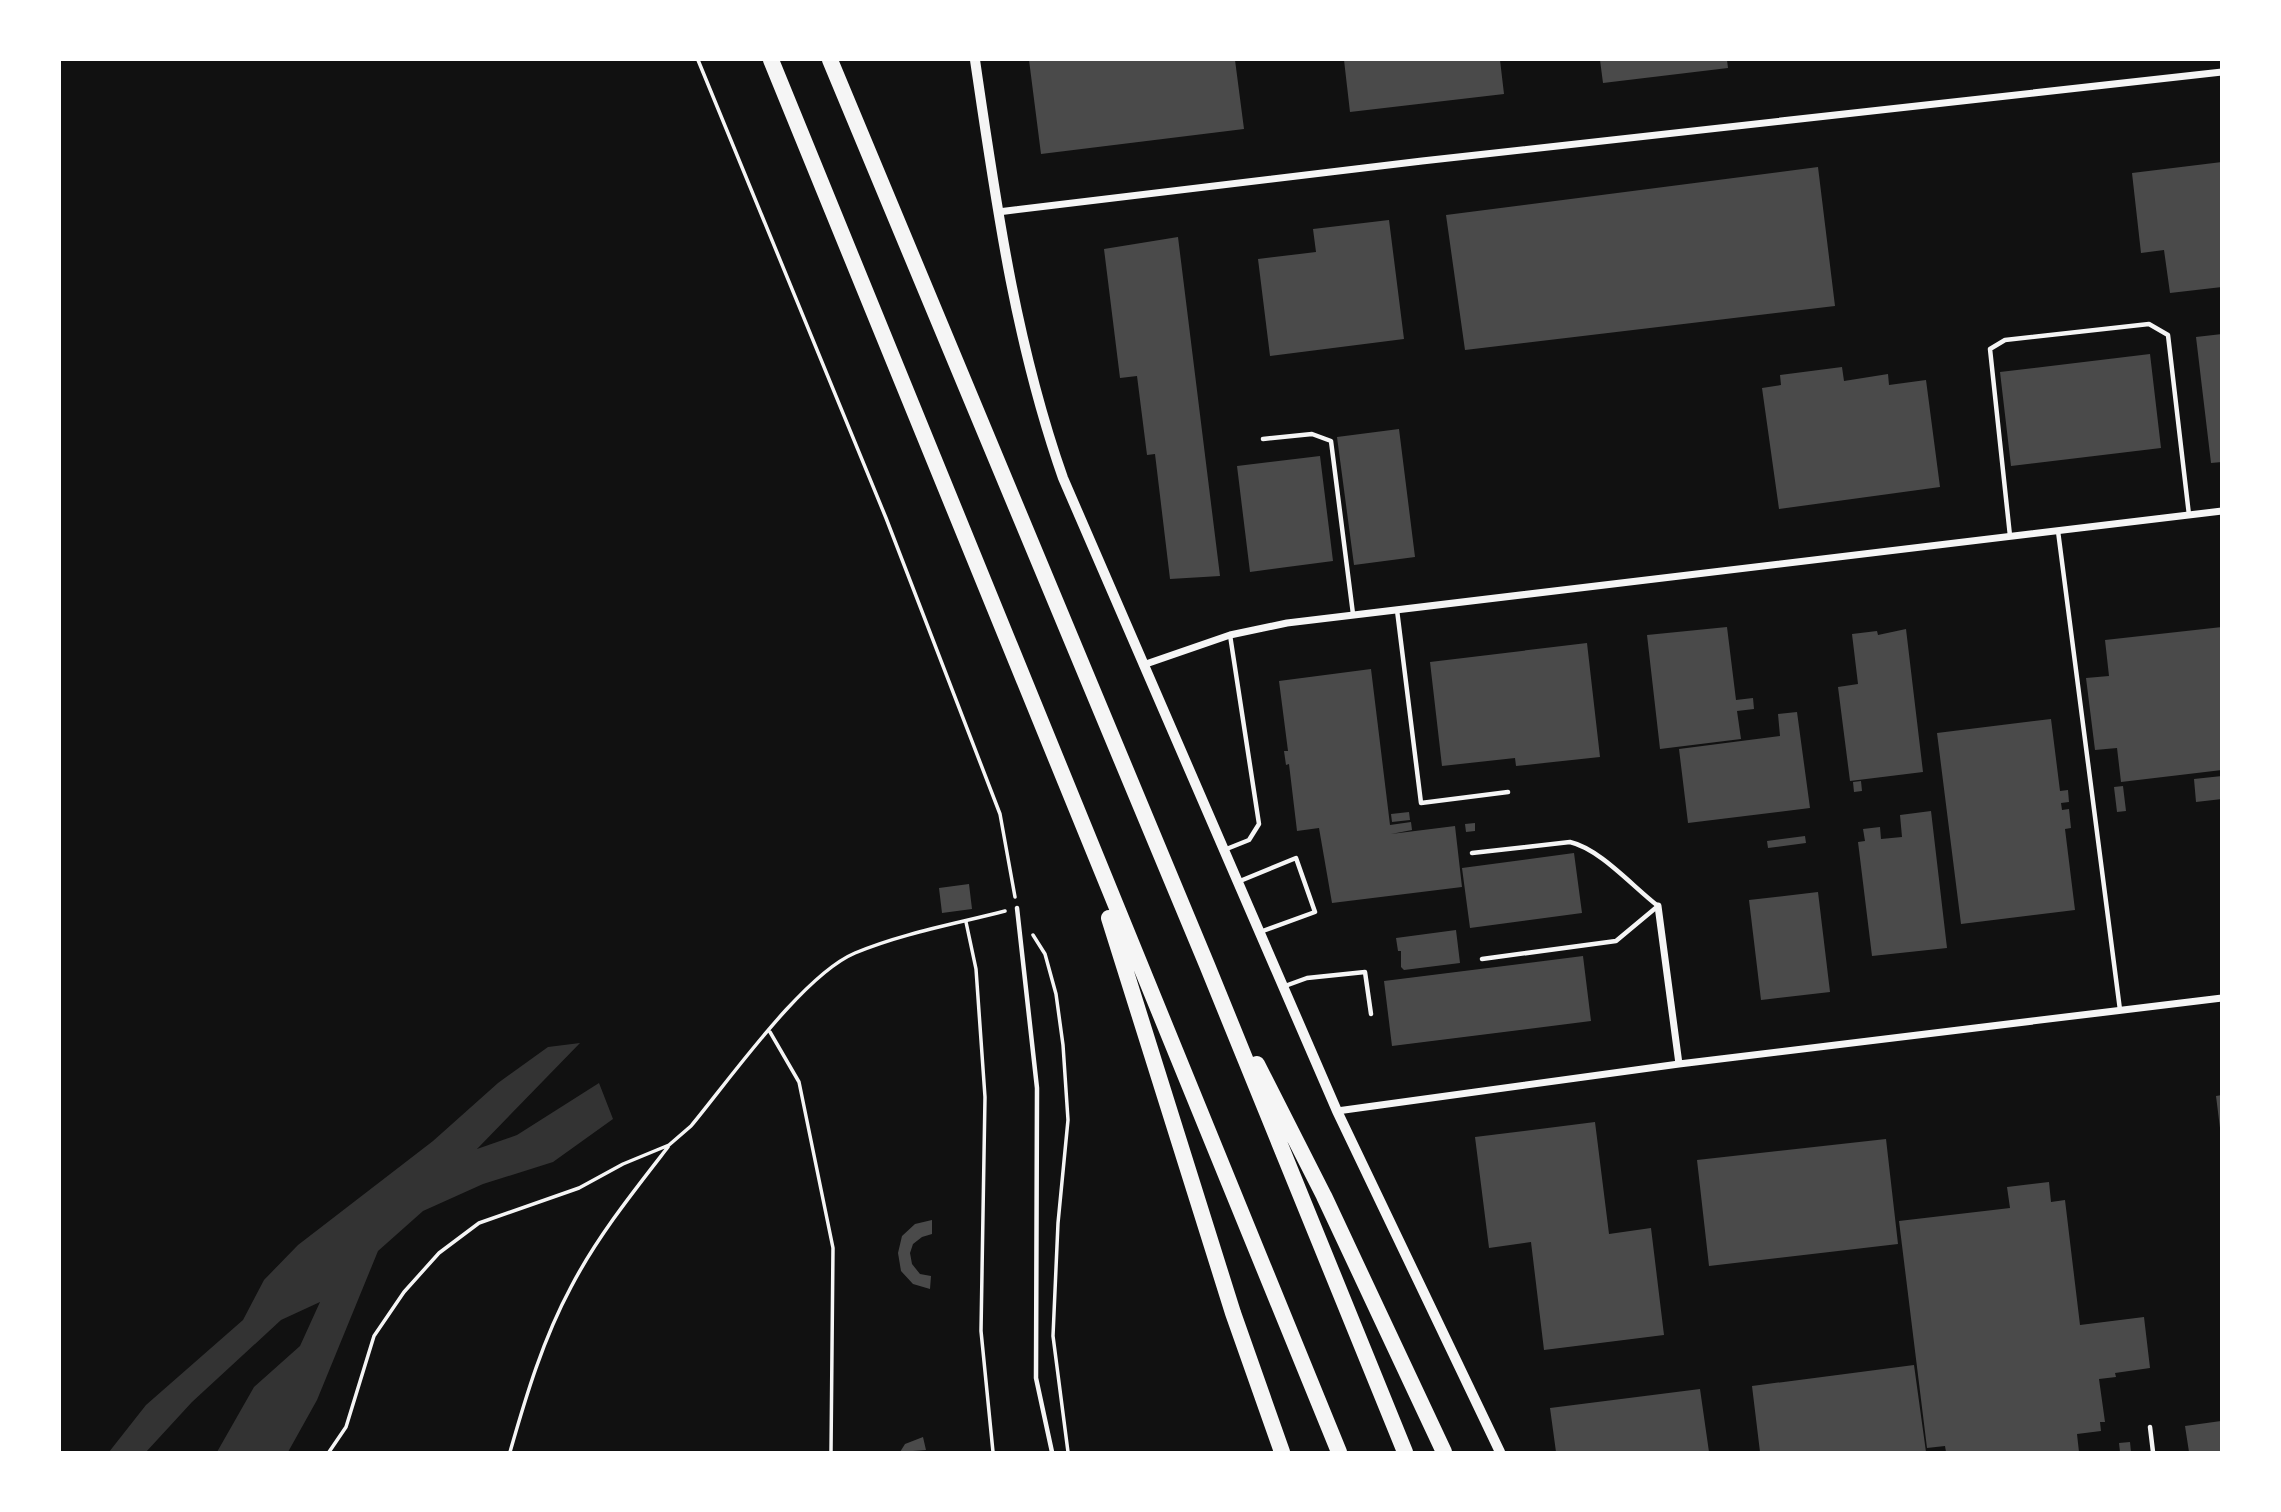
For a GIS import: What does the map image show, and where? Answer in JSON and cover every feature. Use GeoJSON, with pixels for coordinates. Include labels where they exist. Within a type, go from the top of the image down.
{"type":"FeatureCollection","features":[{"type":"Feature","properties":{"kind":"highway"},"geometry":{"type":"LineString","coordinates":[[771,60],[1070,799],[1339,1452]]}},
{"type":"Feature","properties":{"kind":"highway"},"geometry":{"type":"LineString","coordinates":[[830,60],[1207,965],[1405,1452]]}},
{"type":"Feature","properties":{"kind":"highway"},"geometry":{"type":"LineString","coordinates":[[1070,799],[1233,1313],[1282,1452]]}},
{"type":"Feature","properties":{"kind":"highway"},"geometry":{"type":"LineString","coordinates":[[1207,965],[1324,1196],[1444,1452]]}},
{"type":"Feature","properties":{"kind":"street"},"geometry":{"type":"LineString","coordinates":[[975,60],[1015,313],[1038,406],[1063,478],[1337,1111],[1500,1452]]}},
{"type":"Feature","properties":{"kind":"street"},"geometry":{"type":"LineString","coordinates":[[998,212],[1422,161],[2221,72]]}},
{"type":"Feature","properties":{"kind":"street"},"geometry":{"type":"LineString","coordinates":[[1143,665],[1230,635],[1287,623],[2221,511]]}},
{"type":"Feature","properties":{"kind":"street"},"geometry":{"type":"LineString","coordinates":[[1658,906],[1679,1064]]}},
{"type":"Feature","properties":{"kind":"street"},"geometry":{"type":"LineString","coordinates":[[1337,1111],[1679,1064],[2221,998]]}},
{"type":"Feature","properties":{"kind":"lane"},"geometry":{"type":"LineString","coordinates":[[2010,536],[1990,349],[2005,340],[2149,324],[2168,335],[2189,515]]}},
{"type":"Feature","properties":{"kind":"lane"},"geometry":{"type":"LineString","coordinates":[[1263,439],[1312,434],[1331,442],[1353,615]]}},
{"type":"Feature","properties":{"kind":"lane"},"geometry":{"type":"LineString","coordinates":[[2058,530],[2120,1010]]}},
{"type":"Feature","properties":{"kind":"lane"},"geometry":{"type":"LineString","coordinates":[[1396,609],[1421,803],[1508,792]]}},
{"type":"Feature","properties":{"kind":"lane"},"geometry":{"type":"LineString","coordinates":[[1224,850],[1249,840],[1259,824],[1230,635]]}},
{"type":"Feature","properties":{"kind":"lane"},"geometry":{"type":"LineString","coordinates":[[1472,853],[1570,842],[1579,844],[1597,853],[1626,881],[1658,906],[1616,941],[1482,959]]}},
{"type":"Feature","properties":{"kind":"lane"},"geometry":{"type":"LineString","coordinates":[[1238,882],[1296,858],[1315,912],[1259,933]]}},
{"type":"Feature","properties":{"kind":"lane"},"geometry":{"type":"LineString","coordinates":[[1017,908],[1037,1088],[1036,1378],[1052,1452]]}},
{"type":"Feature","properties":{"kind":"lane"},"geometry":{"type":"LineString","coordinates":[[1283,987],[1307,978],[1365,972],[1371,1014]]}},
{"type":"Feature","properties":{"kind":"lane"},"geometry":{"type":"LineString","coordinates":[[2150,1427],[2153,1452]]}},
{"type":"Feature","properties":{"kind":"path"},"geometry":{"type":"LineString","coordinates":[[698,60],[886,518],[1000,814],[1017,908],[1045,954],[1056,994],[1063,1045],[1068,1120],[1058,1223],[1053,1336],[1068,1452]]}},
{"type":"Feature","properties":{"kind":"path"},"geometry":{"type":"LineString","coordinates":[[510,1452],[547,1337],[571,1287],[621,1207],[669,1145],[691,1126],[815,978],[853,954],[1017,908]]}},
{"type":"Feature","properties":{"kind":"path"},"geometry":{"type":"LineString","coordinates":[[966,922],[976,969],[985,1097],[981,1331],[993,1452]]}},
{"type":"Feature","properties":{"kind":"path"},"geometry":{"type":"LineString","coordinates":[[770,1032],[799,1082],[833,1248],[831,1452]]}},
{"type":"Feature","properties":{"kind":"path"},"geometry":{"type":"LineString","coordinates":[[329,1452],[346,1427],[374,1336],[404,1293],[439,1253],[479,1223],[556,1198],[669,1145]]}},
{"type":"Feature","properties":{"kind":"shaded area"},"geometry":{"type":"Polygon","coordinates":[[[580,1043],[477,1149],[517,1135],[599,1083],[613,1119],[553,1162],[483,1184],[423,1211],[378,1251],[317,1400],[288,1452],[217,1452],[254,1387],[300,1346],[320,1302],[281,1320],[192,1402],[146,1452],[109,1452],[146,1405],[243,1320],[264,1280],[298,1245],[433,1141],[498,1083],[548,1047],[580,1043]]]}},
{"type":"Feature","properties":{"kind":"building"},"geometry":{"type":"Polygon","coordinates":[[[1029,60],[1235,60],[1244,129],[1041,154],[1029,60]]]}},
{"type":"Feature","properties":{"kind":"building"},"geometry":{"type":"Polygon","coordinates":[[[1344,60],[1500,60],[1504,94],[1350,112],[1344,60]]]}},
{"type":"Feature","properties":{"kind":"building"},"geometry":{"type":"Polygon","coordinates":[[[1600,60],[1727,60],[1728,68],[1603,83],[1600,60]]]}},
{"type":"Feature","properties":{"kind":"building"},"geometry":{"type":"Polygon","coordinates":[[[2222,162],[2222,287],[2170,293],[2164,250],[2141,253],[2132,173],[2222,162]]]}},
{"type":"Feature","properties":{"kind":"building"},"geometry":{"type":"Polygon","coordinates":[[[1818,167],[1835,306],[1465,350],[1446,215],[1818,167]]]}},
{"type":"Feature","properties":{"kind":"building"},"geometry":{"type":"Polygon","coordinates":[[[1389,220],[1404,339],[1270,356],[1258,259],[1316,252],[1313,229],[1389,220]]]}},
{"type":"Feature","properties":{"kind":"building"},"geometry":{"type":"Polygon","coordinates":[[[1178,237],[1220,576],[1170,579],[1155,454],[1147,455],[1137,376],[1120,378],[1104,249],[1178,237]]]}},
{"type":"Feature","properties":{"kind":"building"},"geometry":{"type":"Polygon","coordinates":[[[2222,334],[2222,462],[2211,463],[2196,337],[2222,334]]]}},
{"type":"Feature","properties":{"kind":"building"},"geometry":{"type":"Polygon","coordinates":[[[2150,354],[2161,448],[2011,466],[2000,372],[2150,354]]]}},
{"type":"Feature","properties":{"kind":"building"},"geometry":{"type":"Polygon","coordinates":[[[1842,367],[1844,381],[1888,374],[1889,385],[1926,380],[1940,487],[1779,509],[1762,388],[1781,385],[1780,375],[1842,367]]]}},
{"type":"Feature","properties":{"kind":"building"},"geometry":{"type":"Polygon","coordinates":[[[1399,429],[1415,557],[1354,565],[1337,437],[1399,429]]]}},
{"type":"Feature","properties":{"kind":"building"},"geometry":{"type":"Polygon","coordinates":[[[1320,456],[1333,561],[1250,572],[1237,466],[1320,456]]]}},
{"type":"Feature","properties":{"kind":"building"},"geometry":{"type":"Polygon","coordinates":[[[1727,627],[1736,700],[1753,698],[1754,709],[1737,711],[1741,739],[1660,749],[1647,635],[1727,627]]]}},
{"type":"Feature","properties":{"kind":"building"},"geometry":{"type":"Polygon","coordinates":[[[2222,627],[2222,770],[2121,782],[2117,748],[2095,750],[2086,678],[2109,676],[2105,640],[2222,627]]]}},
{"type":"Feature","properties":{"kind":"building"},"geometry":{"type":"Polygon","coordinates":[[[1906,629],[1923,772],[1850,781],[1838,687],[1858,684],[1852,634],[1877,631],[1878,635],[1906,629]]]}},
{"type":"Feature","properties":{"kind":"building"},"geometry":{"type":"Polygon","coordinates":[[[1587,643],[1600,757],[1516,766],[1515,758],[1442,766],[1430,662],[1587,643]]]}},
{"type":"Feature","properties":{"kind":"building"},"geometry":{"type":"Polygon","coordinates":[[[1371,669],[1390,825],[1411,822],[1412,830],[1391,834],[1455,826],[1462,887],[1332,903],[1319,828],[1297,831],[1289,764],[1286,765],[1284,751],[1288,751],[1279,681],[1371,669]]]}},
{"type":"Feature","properties":{"kind":"building"},"geometry":{"type":"Polygon","coordinates":[[[1797,712],[1810,808],[1688,823],[1679,749],[1780,736],[1778,714],[1797,712]]]}},
{"type":"Feature","properties":{"kind":"building"},"geometry":{"type":"Polygon","coordinates":[[[2051,719],[2060,791],[2068,790],[2069,802],[2061,803],[2062,810],[2069,809],[2071,828],[2065,829],[2075,910],[1961,924],[1937,733],[2051,719]]]}},
{"type":"Feature","properties":{"kind":"building"},"geometry":{"type":"Polygon","coordinates":[[[2222,776],[2222,799],[2196,802],[2194,779],[2222,776]]]}},
{"type":"Feature","properties":{"kind":"building"},"geometry":{"type":"Polygon","coordinates":[[[1861,781],[1862,791],[1854,792],[1853,782],[1861,781]]]}},
{"type":"Feature","properties":{"kind":"building"},"geometry":{"type":"Polygon","coordinates":[[[2123,786],[2126,811],[2117,812],[2114,787],[2123,786]]]}},
{"type":"Feature","properties":{"kind":"building"},"geometry":{"type":"Polygon","coordinates":[[[1931,811],[1947,948],[1872,956],[1858,842],[1865,841],[1863,829],[1880,827],[1881,839],[1902,837],[1900,815],[1931,811]]]}},
{"type":"Feature","properties":{"kind":"building"},"geometry":{"type":"Polygon","coordinates":[[[1409,812],[1410,820],[1392,822],[1391,814],[1409,812]]]}},
{"type":"Feature","properties":{"kind":"building"},"geometry":{"type":"Polygon","coordinates":[[[1475,823],[1475,831],[1466,832],[1465,824],[1475,823]]]}},
{"type":"Feature","properties":{"kind":"building"},"geometry":{"type":"Polygon","coordinates":[[[1805,836],[1806,843],[1768,848],[1767,841],[1805,836]]]}},
{"type":"Feature","properties":{"kind":"building"},"geometry":{"type":"Polygon","coordinates":[[[1574,853],[1582,913],[1470,928],[1462,868],[1574,853]]]}},
{"type":"Feature","properties":{"kind":"building"},"geometry":{"type":"Polygon","coordinates":[[[969,884],[972,909],[942,913],[939,888],[969,884]]]}},
{"type":"Feature","properties":{"kind":"building"},"geometry":{"type":"Polygon","coordinates":[[[1818,892],[1830,992],[1761,1000],[1749,900],[1818,892]]]}},
{"type":"Feature","properties":{"kind":"building"},"geometry":{"type":"Polygon","coordinates":[[[1456,930],[1460,963],[1404,970],[1401,967],[1401,951],[1398,951],[1396,938],[1456,930]]]}},
{"type":"Feature","properties":{"kind":"building"},"geometry":{"type":"Polygon","coordinates":[[[1583,956],[1591,1021],[1392,1046],[1384,981],[1583,956]]]}},
{"type":"Feature","properties":{"kind":"building"},"geometry":{"type":"Polygon","coordinates":[[[2222,1095],[2222,1128],[2220,1128],[2216,1096],[2222,1095]]]}},
{"type":"Feature","properties":{"kind":"building"},"geometry":{"type":"Polygon","coordinates":[[[1595,1122],[1609,1234],[1651,1228],[1664,1335],[1544,1350],[1531,1242],[1489,1248],[1475,1137],[1595,1122]]]}},
{"type":"Feature","properties":{"kind":"building"},"geometry":{"type":"Polygon","coordinates":[[[1886,1139],[1898,1244],[1709,1266],[1697,1160],[1886,1139]]]}},
{"type":"Feature","properties":{"kind":"building"},"geometry":{"type":"Polygon","coordinates":[[[2049,1182],[2051,1202],[2065,1200],[2080,1325],[2144,1317],[2150,1368],[2115,1373],[2116,1377],[2099,1379],[2105,1422],[2100,1422],[2101,1431],[2077,1434],[2079,1452],[1946,1452],[1945,1446],[1927,1448],[1899,1221],[2010,1208],[2007,1187],[2049,1182]]]}},
{"type":"Feature","properties":{"kind":"building"},"geometry":{"type":"Polygon","coordinates":[[[932,1220],[932,1234],[913,1244],[910,1253],[912,1264],[920,1274],[931,1276],[930,1289],[913,1284],[901,1271],[898,1253],[902,1236],[915,1224],[932,1220]]]}},
{"type":"Feature","properties":{"kind":"building"},"geometry":{"type":"Polygon","coordinates":[[[1914,1365],[1926,1452],[1760,1452],[1752,1386],[1914,1365]]]}},
{"type":"Feature","properties":{"kind":"building"},"geometry":{"type":"Polygon","coordinates":[[[1700,1389],[1709,1452],[1556,1452],[1550,1408],[1700,1389]]]}},
{"type":"Feature","properties":{"kind":"building"},"geometry":{"type":"Polygon","coordinates":[[[2221,1421],[2222,1452],[2189,1452],[2185,1426],[2221,1421]]]}},
{"type":"Feature","properties":{"kind":"building"},"geometry":{"type":"Polygon","coordinates":[[[923,1437],[926,1450],[900,1452],[905,1444],[923,1437]]]}},
{"type":"Feature","properties":{"kind":"building"},"geometry":{"type":"Polygon","coordinates":[[[2130,1442],[2131,1452],[2120,1452],[2119,1443],[2130,1442]]]}}]}
